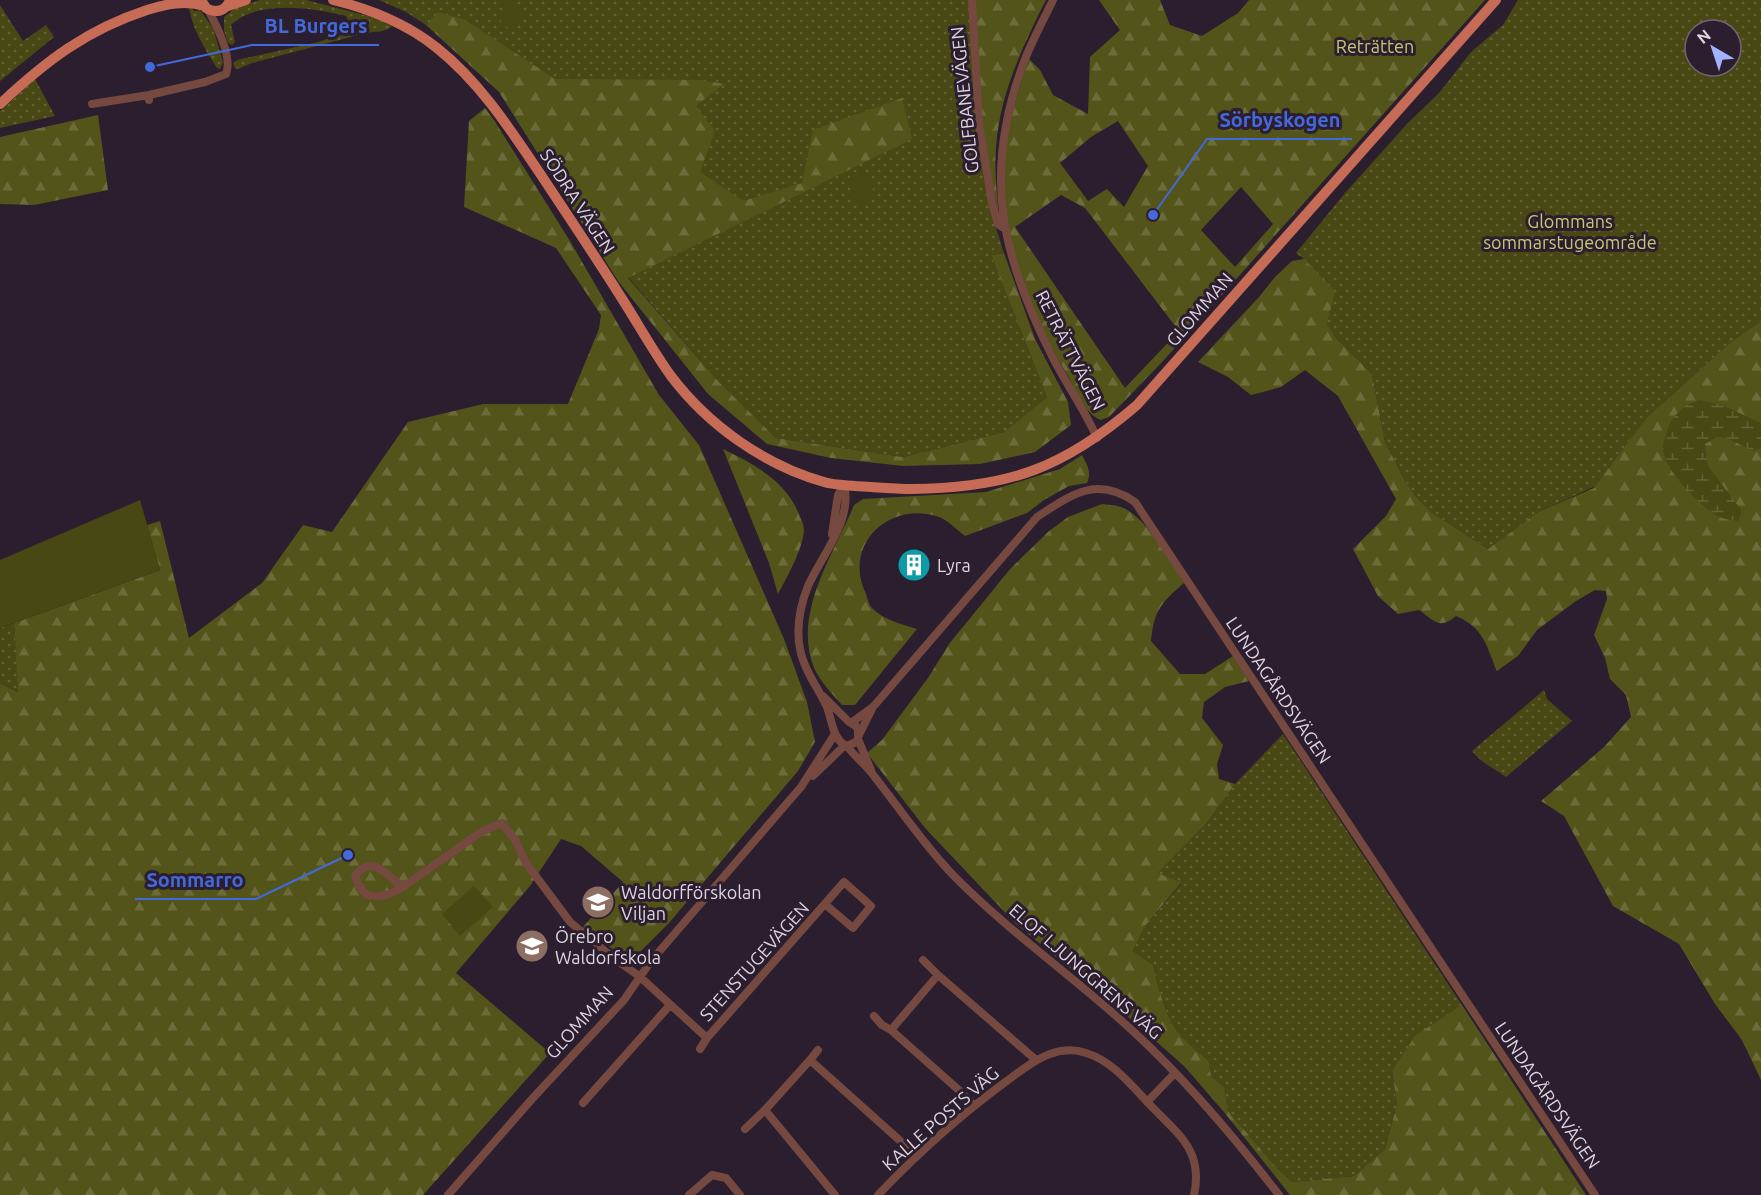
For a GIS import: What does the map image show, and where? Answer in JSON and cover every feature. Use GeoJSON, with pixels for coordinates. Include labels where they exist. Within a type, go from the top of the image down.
{"type":"FeatureCollection","features":[{"type":"Feature","properties":{"kind":"main road"},"geometry":{"type":"LineString","coordinates":[[0,104],[44,64],[71,45],[117,21],[175,0]]}},
{"type":"Feature","properties":{"kind":"main road"},"geometry":{"type":"LineString","coordinates":[[162,6],[189,1],[204,5],[214,11],[246,0]]}},
{"type":"Feature","properties":{"kind":"main road","name":"SÖDRA VÄGEN"},"geometry":{"type":"LineString","coordinates":[[333,0],[375,12],[418,34],[438,48],[489,100],[672,376],[707,416],[734,437],[765,456],[806,471],[834,478],[844,485]]}},
{"type":"Feature","properties":{"kind":"main road","name":"GLOMMAN"},"geometry":{"type":"LineString","coordinates":[[844,485],[901,489],[976,486],[1048,466],[1097,438],[1137,405],[1496,0]]}},
{"type":"Feature","properties":{"kind":"street","name":"GOLFBANEVÄGEN"},"geometry":{"type":"LineString","coordinates":[[972,0],[979,124],[992,203],[998,224],[1005,229]]}},
{"type":"Feature","properties":{"kind":"street","name":"RETRÄTTVÄGEN"},"geometry":{"type":"LineString","coordinates":[[1053,0],[1021,68],[1006,121],[1001,181],[1005,229],[1017,273],[1038,327],[1097,438]]}},
{"type":"Feature","properties":{"kind":"street"},"geometry":{"type":"LineString","coordinates":[[204,5],[219,28]]}},
{"type":"Feature","properties":{"kind":"street"},"geometry":{"type":"LineString","coordinates":[[92,104],[149,98],[226,74],[229,67],[219,21],[228,5]]}},
{"type":"Feature","properties":{"kind":"street"},"geometry":{"type":"LineString","coordinates":[[819,691],[856,726],[859,737],[856,742],[846,745],[838,742],[819,691],[804,665],[798,629],[801,607],[809,586],[843,518],[847,497],[844,485]]}},
{"type":"Feature","properties":{"kind":"street","name":"LUNDAGÅRDSVÄGEN"},"geometry":{"type":"LineString","coordinates":[[850,722],[873,706],[1037,517],[1064,500],[1096,488],[1109,489],[1123,494],[1135,502],[1150,524],[1595,1195]]}},
{"type":"Feature","properties":{"kind":"street","name":"LUNDAGÅRDSVÄGEN"},"geometry":{"type":"LineString","coordinates":[[859,737],[873,706]]}},
{"type":"Feature","properties":{"kind":"street"},"geometry":{"type":"LineString","coordinates":[[835,733],[840,724],[850,722]]}},
{"type":"Feature","properties":{"kind":"street","name":"GLOMMAN"},"geometry":{"type":"LineString","coordinates":[[801,787],[835,733]]}},
{"type":"Feature","properties":{"kind":"street","name":"ELOF LJUNGGRENS VÄG"},"geometry":{"type":"LineString","coordinates":[[859,737],[872,773]]}},
{"type":"Feature","properties":{"kind":"street","name":"GLOMMAN"},"geometry":{"type":"LineString","coordinates":[[448,1195],[532,1099],[624,1000],[639,976],[801,787],[846,745]]}},
{"type":"Feature","properties":{"kind":"street","name":"ELOF LJUNGGRENS VÄG"},"geometry":{"type":"LineString","coordinates":[[846,745],[872,773],[952,874],[1008,926],[1135,1033],[1212,1112],[1280,1195]]}},
{"type":"Feature","properties":{"kind":"street","name":"STENSTUGEVÄGEN"},"geometry":{"type":"LineString","coordinates":[[403,887],[481,832],[502,823],[515,840],[526,863],[570,922],[639,976],[707,1038]]}},
{"type":"Feature","properties":{"kind":"street"},"geometry":{"type":"LineString","coordinates":[[367,866],[376,866],[385,870],[403,887],[389,896],[377,897],[369,895],[355,876],[359,870],[367,866]]}},
{"type":"Feature","properties":{"kind":"street","name":"STENSTUGEVÄGEN"},"geometry":{"type":"LineString","coordinates":[[700,1049],[707,1038],[844,882],[871,906],[854,928],[826,905]]}},
{"type":"Feature","properties":{"kind":"street"},"geometry":{"type":"LineString","coordinates":[[923,960],[1036,1060]]}},
{"type":"Feature","properties":{"kind":"street"},"geometry":{"type":"LineString","coordinates":[[891,1030],[938,975]]}},
{"type":"Feature","properties":{"kind":"street"},"geometry":{"type":"LineString","coordinates":[[583,1103],[670,1005]]}},
{"type":"Feature","properties":{"kind":"street"},"geometry":{"type":"LineString","coordinates":[[874,1016],[974,1106]]}},
{"type":"Feature","properties":{"kind":"street"},"geometry":{"type":"LineString","coordinates":[[745,1130],[818,1050]]}},
{"type":"Feature","properties":{"kind":"street","name":"KALLE POSTS VÄG"},"geometry":{"type":"LineString","coordinates":[[878,1195],[916,1155],[974,1106],[1036,1060],[1062,1051],[1088,1053],[1111,1066],[1177,1132],[1190,1149],[1196,1162],[1197,1180],[1194,1195]]}},
{"type":"Feature","properties":{"kind":"street"},"geometry":{"type":"LineString","coordinates":[[810,1060],[916,1155]]}},
{"type":"Feature","properties":{"kind":"street"},"geometry":{"type":"LineString","coordinates":[[1147,1102],[1175,1073]]}},
{"type":"Feature","properties":{"kind":"street"},"geometry":{"type":"LineString","coordinates":[[765,1110],[835,1195]]}},
{"type":"Feature","properties":{"kind":"street"},"geometry":{"type":"LineString","coordinates":[[689,1195],[712,1175],[726,1178],[740,1195]]}},
{"type":"Feature","properties":{"kind":"green space"},"geometry":{"type":"Polygon","coordinates":[[[260,0],[306,0],[372,17],[392,26],[383,31],[366,33],[235,68],[233,63],[237,60],[314,43],[345,34],[351,27],[346,16],[301,8],[270,9],[242,17],[231,25],[235,42],[232,45],[228,43],[224,30],[224,17],[235,8],[260,0]]]}},
{"type":"Feature","properties":{"kind":"green space"},"geometry":{"type":"Polygon","coordinates":[[[379,0],[975,0],[990,209],[1004,253],[991,255],[1047,397],[1004,432],[903,457],[776,438],[719,382],[628,277],[504,86],[439,13],[426,25],[406,12],[379,0]]]}},
{"type":"Feature","properties":{"kind":"green space"},"geometry":{"type":"Polygon","coordinates":[[[975,0],[1046,0],[1021,53],[1002,109],[995,157],[999,217],[980,124],[975,0]]]}},
{"type":"Feature","properties":{"kind":"green space","name":"Reträtten"},"geometry":{"type":"Polygon","coordinates":[[[1099,0],[1160,0],[1170,25],[1202,36],[1238,13],[1249,0],[1485,0],[1164,360],[1109,417],[1101,420],[1095,417],[1080,400],[1034,310],[1012,244],[1003,181],[1009,127],[1029,59],[1040,70],[1053,95],[1088,114],[1090,57],[1120,30],[1099,0]],[[1118,121],[1091,137],[1060,163],[1088,201],[1107,189],[1124,207],[1148,166],[1118,121]],[[1241,187],[1201,230],[1235,267],[1273,224],[1241,187]],[[1061,195],[1015,227],[1125,388],[1179,331],[1085,208],[1061,195]]]}},
{"type":"Feature","properties":{"kind":"green space","name":"Glommans sommarstugeområde"},"geometry":{"type":"Polygon","coordinates":[[[1518,0],[1761,0],[1761,321],[1732,341],[1646,418],[1596,486],[1538,512],[1488,549],[1431,512],[1417,498],[1404,479],[1385,442],[1372,374],[1335,337],[1327,323],[1304,259],[1296,253],[1345,193],[1407,124],[1440,92],[1471,52],[1503,25],[1518,0]]]}},
{"type":"Feature","properties":{"kind":"green space"},"geometry":{"type":"Polygon","coordinates":[[[507,2],[520,4],[525,11],[517,27],[509,29],[501,22],[502,5],[507,2]]]}},
{"type":"Feature","properties":{"kind":"green space"},"geometry":{"type":"Polygon","coordinates":[[[0,5],[23,41],[46,25],[54,37],[0,81],[0,5]]]}},
{"type":"Feature","properties":{"kind":"green space"},"geometry":{"type":"Polygon","coordinates":[[[189,5],[194,11],[200,10],[213,28],[223,62],[220,69],[217,68],[199,38],[189,5]]]}},
{"type":"Feature","properties":{"kind":"green space"},"geometry":{"type":"Polygon","coordinates":[[[438,12],[465,20],[555,79],[700,80],[724,84],[696,106],[715,131],[700,172],[743,201],[802,183],[813,130],[902,98],[912,139],[628,278],[719,382],[776,438],[903,457],[1004,432],[1047,397],[991,255],[1004,253],[1035,339],[1068,402],[1071,425],[1035,452],[980,464],[903,466],[831,458],[767,444],[708,394],[618,281],[499,92],[426,25],[438,12]]]}},
{"type":"Feature","properties":{"kind":"green space"},"geometry":{"type":"Polygon","coordinates":[[[35,79],[55,116],[0,128],[0,111],[35,79]]]}},
{"type":"Feature","properties":{"kind":"green space"},"geometry":{"type":"Polygon","coordinates":[[[485,108],[570,241],[659,395],[699,445],[784,639],[807,702],[815,742],[798,771],[669,923],[630,962],[583,927],[623,882],[581,846],[561,839],[530,886],[456,973],[550,1053],[423,1195],[0,1195],[0,683],[18,692],[14,623],[160,570],[147,525],[160,521],[189,638],[262,583],[303,525],[332,532],[408,422],[483,404],[568,404],[599,329],[601,315],[556,248],[464,207],[469,121],[485,108]]]}},
{"type":"Feature","properties":{"kind":"green space"},"geometry":{"type":"Polygon","coordinates":[[[98,115],[108,190],[34,205],[0,204],[0,137],[98,115]]]}},
{"type":"Feature","properties":{"kind":"green space"},"geometry":{"type":"Polygon","coordinates":[[[857,173],[866,175],[872,184],[874,197],[865,204],[858,202],[847,184],[850,176],[857,173]]]}},
{"type":"Feature","properties":{"kind":"green space"},"geometry":{"type":"Polygon","coordinates":[[[1304,259],[1335,291],[1327,323],[1335,337],[1372,374],[1385,442],[1404,479],[1417,498],[1431,512],[1488,549],[1538,512],[1594,488],[1646,418],[1732,341],[1761,321],[1761,1080],[1742,1040],[1715,1004],[1679,944],[1613,906],[1564,816],[1541,801],[1604,747],[1631,717],[1626,695],[1610,679],[1605,658],[1594,635],[1607,599],[1606,591],[1595,590],[1576,601],[1537,630],[1518,656],[1497,671],[1487,645],[1473,626],[1456,616],[1445,623],[1437,622],[1419,610],[1398,614],[1378,596],[1353,549],[1386,516],[1396,499],[1338,396],[1305,370],[1281,387],[1251,395],[1228,377],[1198,362],[1275,277],[1292,261],[1304,259]]]}},
{"type":"Feature","properties":{"kind":"green space"},"geometry":{"type":"Polygon","coordinates":[[[1699,400],[1722,405],[1761,423],[1761,448],[1753,451],[1727,438],[1717,437],[1705,444],[1708,466],[1742,511],[1738,521],[1719,517],[1703,506],[1677,478],[1665,458],[1663,445],[1672,420],[1683,408],[1699,400]]]}},
{"type":"Feature","properties":{"kind":"green space"},"geometry":{"type":"Polygon","coordinates":[[[723,449],[758,468],[779,484],[795,505],[802,522],[804,530],[801,546],[778,594],[769,563],[723,449]]]}},
{"type":"Feature","properties":{"kind":"green space"},"geometry":{"type":"Polygon","coordinates":[[[1082,455],[1089,472],[1087,483],[1069,486],[1027,513],[965,536],[942,518],[921,513],[903,515],[888,521],[875,531],[865,544],[860,559],[860,576],[869,603],[887,618],[917,629],[855,705],[842,705],[823,683],[814,668],[809,647],[808,626],[818,584],[854,505],[863,499],[986,492],[1060,469],[1082,455]]]}},
{"type":"Feature","properties":{"kind":"green space"},"geometry":{"type":"Polygon","coordinates":[[[140,500],[160,570],[0,628],[0,560],[140,500]]]}},
{"type":"Feature","properties":{"kind":"green space"},"geometry":{"type":"Polygon","coordinates":[[[1102,504],[1121,507],[1139,520],[1157,540],[1184,583],[1160,608],[1154,622],[1151,641],[1180,674],[1205,674],[1233,656],[1249,681],[1225,687],[1204,702],[1202,718],[1223,745],[1217,764],[1219,779],[1235,784],[1206,824],[1158,873],[1181,883],[1145,926],[1133,951],[1153,965],[1160,993],[1171,1021],[1184,1039],[1209,1061],[1211,1076],[1224,1087],[1228,1111],[1276,1167],[1292,1182],[1354,1176],[1385,1149],[1397,1104],[1392,1071],[1415,1036],[1462,1005],[1586,1195],[1290,1195],[1184,1066],[1015,923],[925,828],[867,753],[882,740],[928,678],[949,644],[1011,568],[1049,531],[1068,517],[1102,504]]]}},
{"type":"Feature","properties":{"kind":"green space"},"geometry":{"type":"Polygon","coordinates":[[[14,623],[19,692],[0,683],[0,628],[14,623]]]}},
{"type":"Feature","properties":{"kind":"green space"},"geometry":{"type":"Polygon","coordinates":[[[1544,690],[1547,699],[1572,721],[1506,777],[1484,763],[1472,751],[1544,690]]]}},
{"type":"Feature","properties":{"kind":"green space"},"geometry":{"type":"Polygon","coordinates":[[[1283,734],[1462,1005],[1392,1071],[1397,1104],[1385,1149],[1354,1176],[1292,1182],[1276,1167],[1228,1111],[1224,1087],[1211,1076],[1209,1061],[1184,1039],[1171,1021],[1160,993],[1153,965],[1133,951],[1145,926],[1181,884],[1158,873],[1206,824],[1235,784],[1283,734]]]}},
{"type":"Feature","properties":{"kind":"green space"},"geometry":{"type":"Polygon","coordinates":[[[474,886],[493,907],[460,936],[442,914],[474,886]]]}},
{"type":"Feature","properties":{"kind":"place","name":"BL Burgers"},"geometry":{"type":"Point","coordinates":[150,67]}},
{"type":"Feature","properties":{"kind":"place","name":"Sörbyskogen"},"geometry":{"type":"Point","coordinates":[1153,215]}},
{"type":"Feature","properties":{"kind":"place","name":"Lyra"},"geometry":{"type":"Point","coordinates":[914,565]}},
{"type":"Feature","properties":{"kind":"place","name":"Sommarro"},"geometry":{"type":"Point","coordinates":[348,855]}},
{"type":"Feature","properties":{"kind":"place","name":"Waldorfförskolan Viljan"},"geometry":{"type":"Point","coordinates":[598,902]}},
{"type":"Feature","properties":{"kind":"place","name":"Örebro Waldorfskola"},"geometry":{"type":"Point","coordinates":[532,946]}}]}
